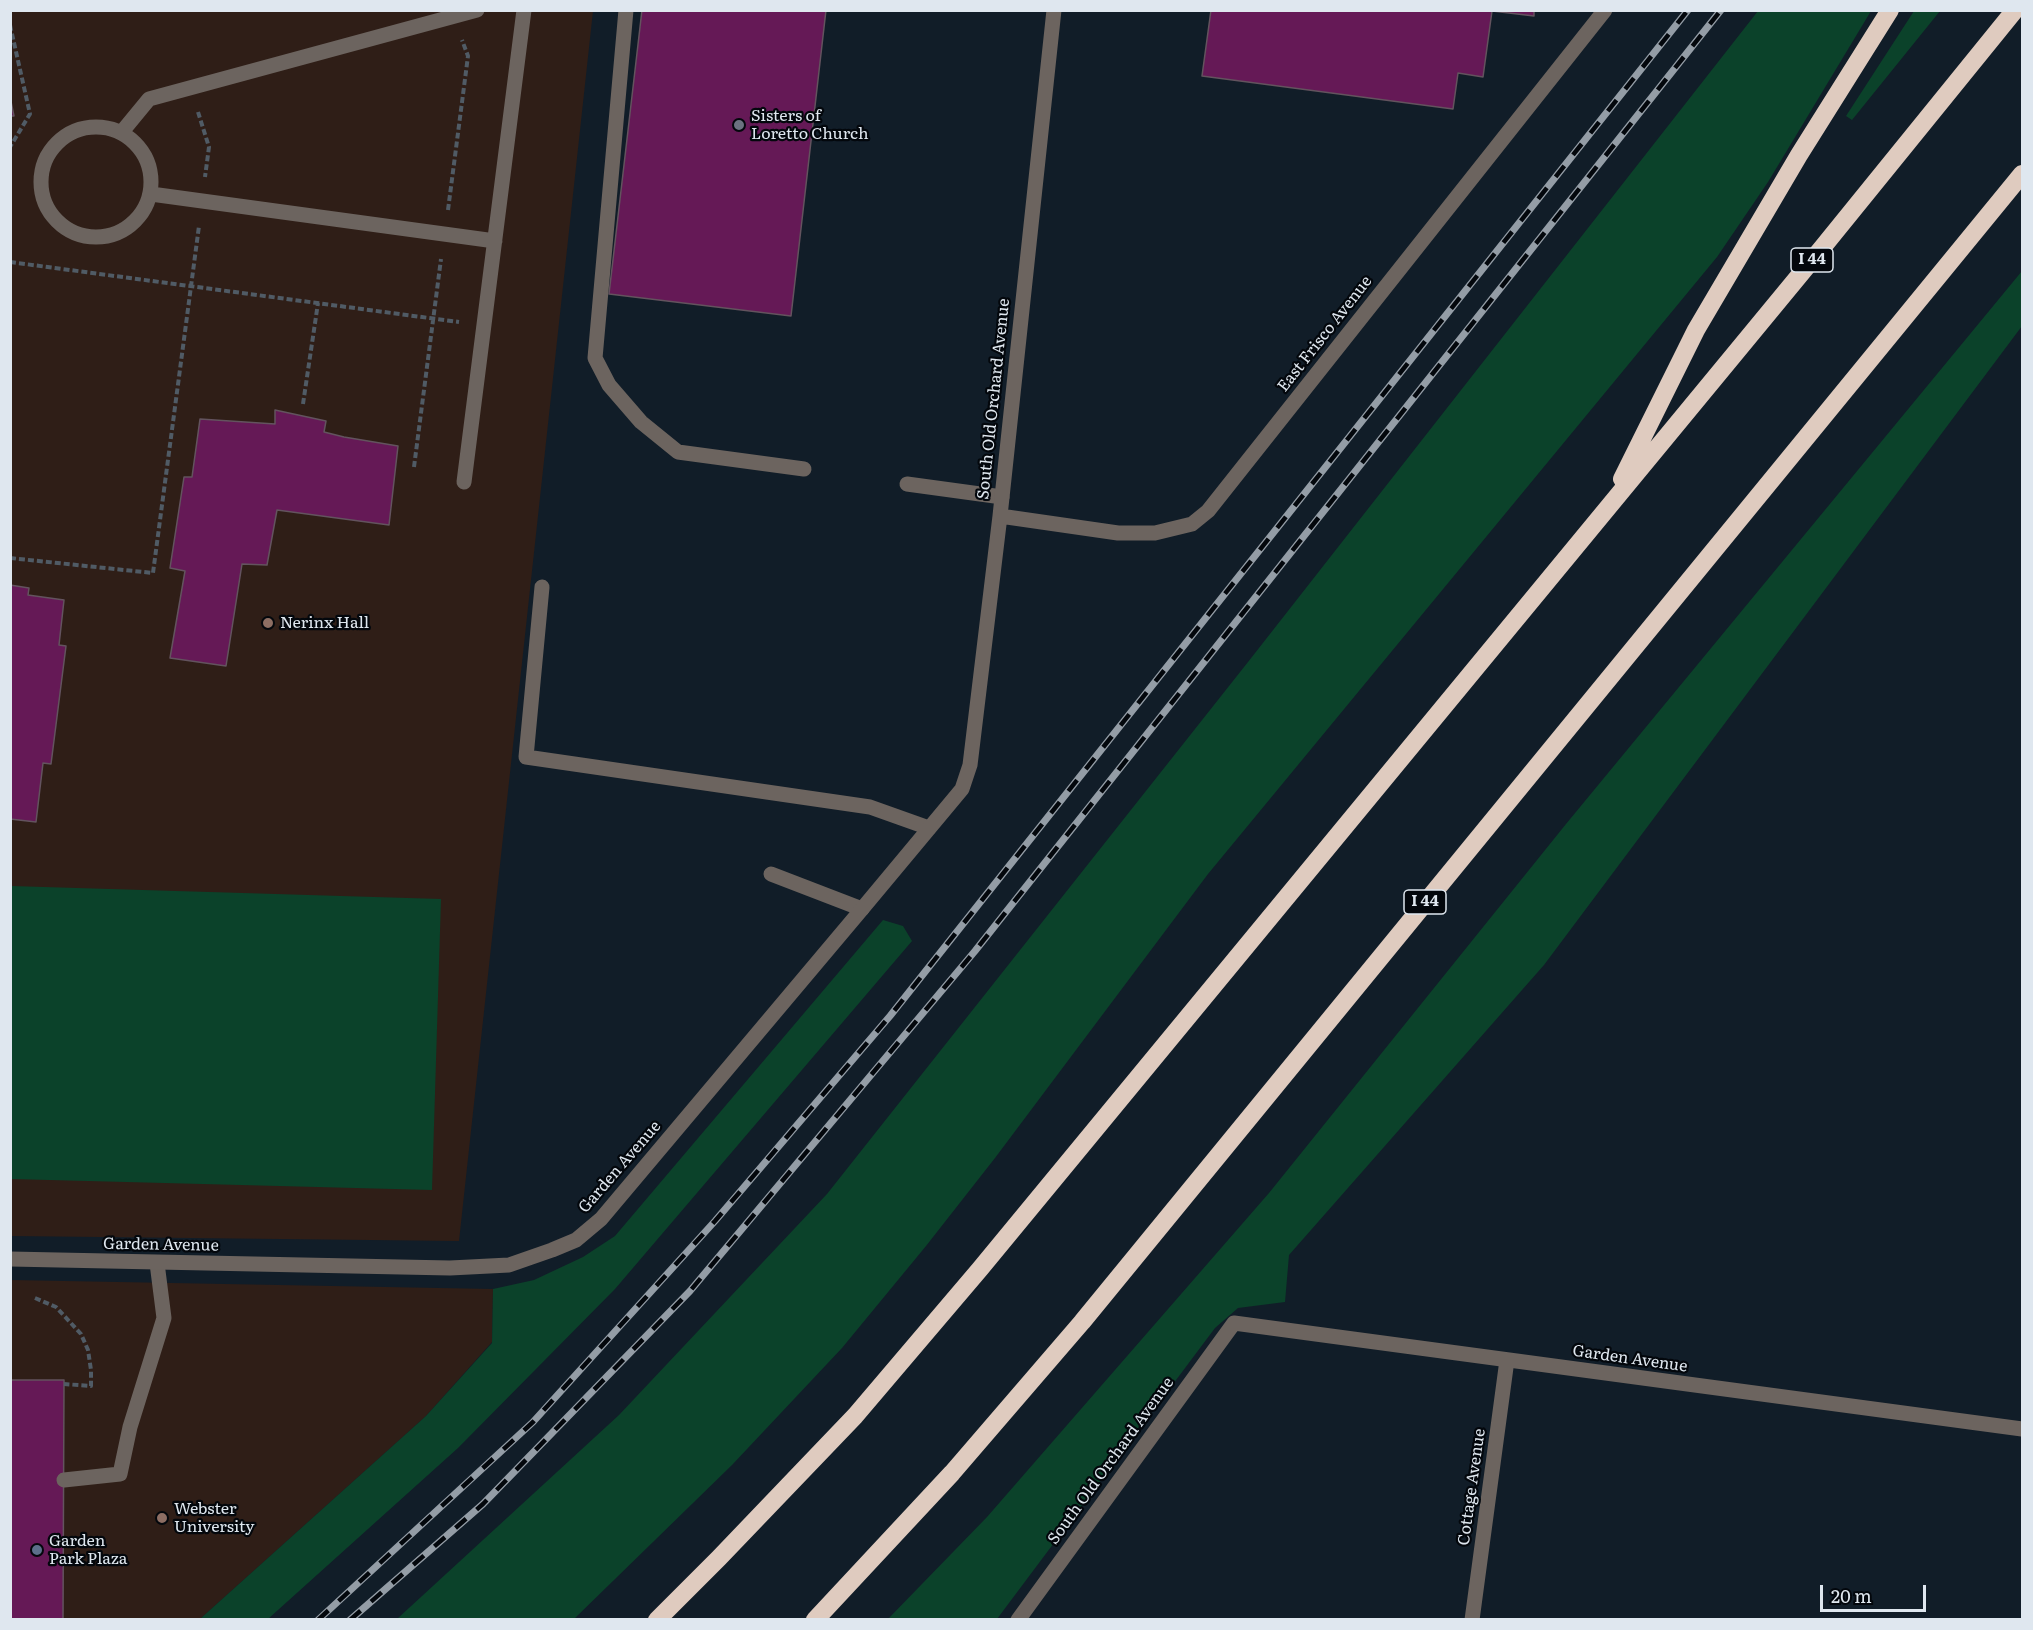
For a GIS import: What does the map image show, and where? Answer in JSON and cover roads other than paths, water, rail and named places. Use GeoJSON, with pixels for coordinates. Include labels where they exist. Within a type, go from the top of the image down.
{"type":"FeatureCollection","features":[{"type":"Feature","properties":{"kind":"highway"},"geometry":{"type":"LineString","coordinates":[[1608,507],[1696,330],[1799,155],[1890,10]]}},
{"type":"Feature","properties":{"kind":"highway","name":"I 44"},"geometry":{"type":"LineString","coordinates":[[657,1620],[855,1416],[980,1269],[2015,10]]}},
{"type":"Feature","properties":{"kind":"highway","name":"I 44"},"geometry":{"type":"LineString","coordinates":[[815,1620],[952,1473],[1082,1322],[2022,174]]}},
{"type":"Feature","properties":{"kind":"street"},"geometry":{"type":"LineString","coordinates":[[121,133],[149,99],[477,10]]}},
{"type":"Feature","properties":{"kind":"street"},"geometry":{"type":"LineString","coordinates":[[465,482],[524,10]]}},
{"type":"Feature","properties":{"kind":"street"},"geometry":{"type":"LineString","coordinates":[[626,10],[595,358],[609,385],[641,422],[678,452],[804,470]]}},
{"type":"Feature","properties":{"kind":"street","name":"South Old Orchard Avenue"},"geometry":{"type":"LineString","coordinates":[[962,789],[970,765],[1000,516],[1054,10]]}},
{"type":"Feature","properties":{"kind":"street","name":"East Frisco Avenue"},"geometry":{"type":"LineString","coordinates":[[1000,516],[1118,533],[1155,533],[1192,524],[1208,512],[1605,10]]}},
{"type":"Feature","properties":{"kind":"street"},"geometry":{"type":"LineString","coordinates":[[104,127],[121,133],[136,144],[146,159],[151,177],[151,194],[142,212],[130,225],[114,234],[96,237],[78,235],[62,226],[50,213],[42,197],[40,178],[44,161],[54,145],[68,134],[85,128],[104,127]]}},
{"type":"Feature","properties":{"kind":"street"},"geometry":{"type":"LineString","coordinates":[[151,194],[495,241]]}},
{"type":"Feature","properties":{"kind":"street"},"geometry":{"type":"LineString","coordinates":[[907,484],[1002,497]]}},
{"type":"Feature","properties":{"kind":"street"},"geometry":{"type":"LineString","coordinates":[[542,587],[526,757],[870,807],[929,828]]}},
{"type":"Feature","properties":{"kind":"street","name":"Garden Avenue"},"geometry":{"type":"LineString","coordinates":[[10,1259],[450,1268],[509,1265],[576,1240],[609,1210],[962,789]]}},
{"type":"Feature","properties":{"kind":"street"},"geometry":{"type":"LineString","coordinates":[[771,874],[862,909]]}},
{"type":"Feature","properties":{"kind":"street"},"geometry":{"type":"LineString","coordinates":[[64,1480],[120,1474],[130,1427],[164,1318],[157,1263]]}},
{"type":"Feature","properties":{"kind":"street","name":"South Old Orchard Avenue"},"geometry":{"type":"LineString","coordinates":[[1018,1620],[1234,1323]]}},
{"type":"Feature","properties":{"kind":"street","name":"Garden Avenue"},"geometry":{"type":"LineString","coordinates":[[1234,1323],[2022,1429]]}},
{"type":"Feature","properties":{"kind":"street","name":"Cottage Avenue"},"geometry":{"type":"LineString","coordinates":[[1472,1620],[1507,1360]]}},
{"type":"Feature","properties":{"kind":"railway"},"geometry":{"type":"LineString","coordinates":[[318,1620],[533,1422],[715,1221],[890,1016],[1688,10]]}},
{"type":"Feature","properties":{"kind":"railway"},"geometry":{"type":"LineString","coordinates":[[350,1620],[483,1504],[690,1291],[975,951],[1721,10]]}},
{"type":"Feature","properties":{"kind":"place","name":"Sisters of Loretto Church"},"geometry":{"type":"Point","coordinates":[739,125]}},
{"type":"Feature","properties":{"kind":"place","name":"Nerinx Hall"},"geometry":{"type":"Point","coordinates":[268,623]}},
{"type":"Feature","properties":{"kind":"place","name":"Webster University"},"geometry":{"type":"Point","coordinates":[162,1518]}},
{"type":"Feature","properties":{"kind":"place","name":"Garden Park Plaza"},"geometry":{"type":"Point","coordinates":[37,1550]}}]}
